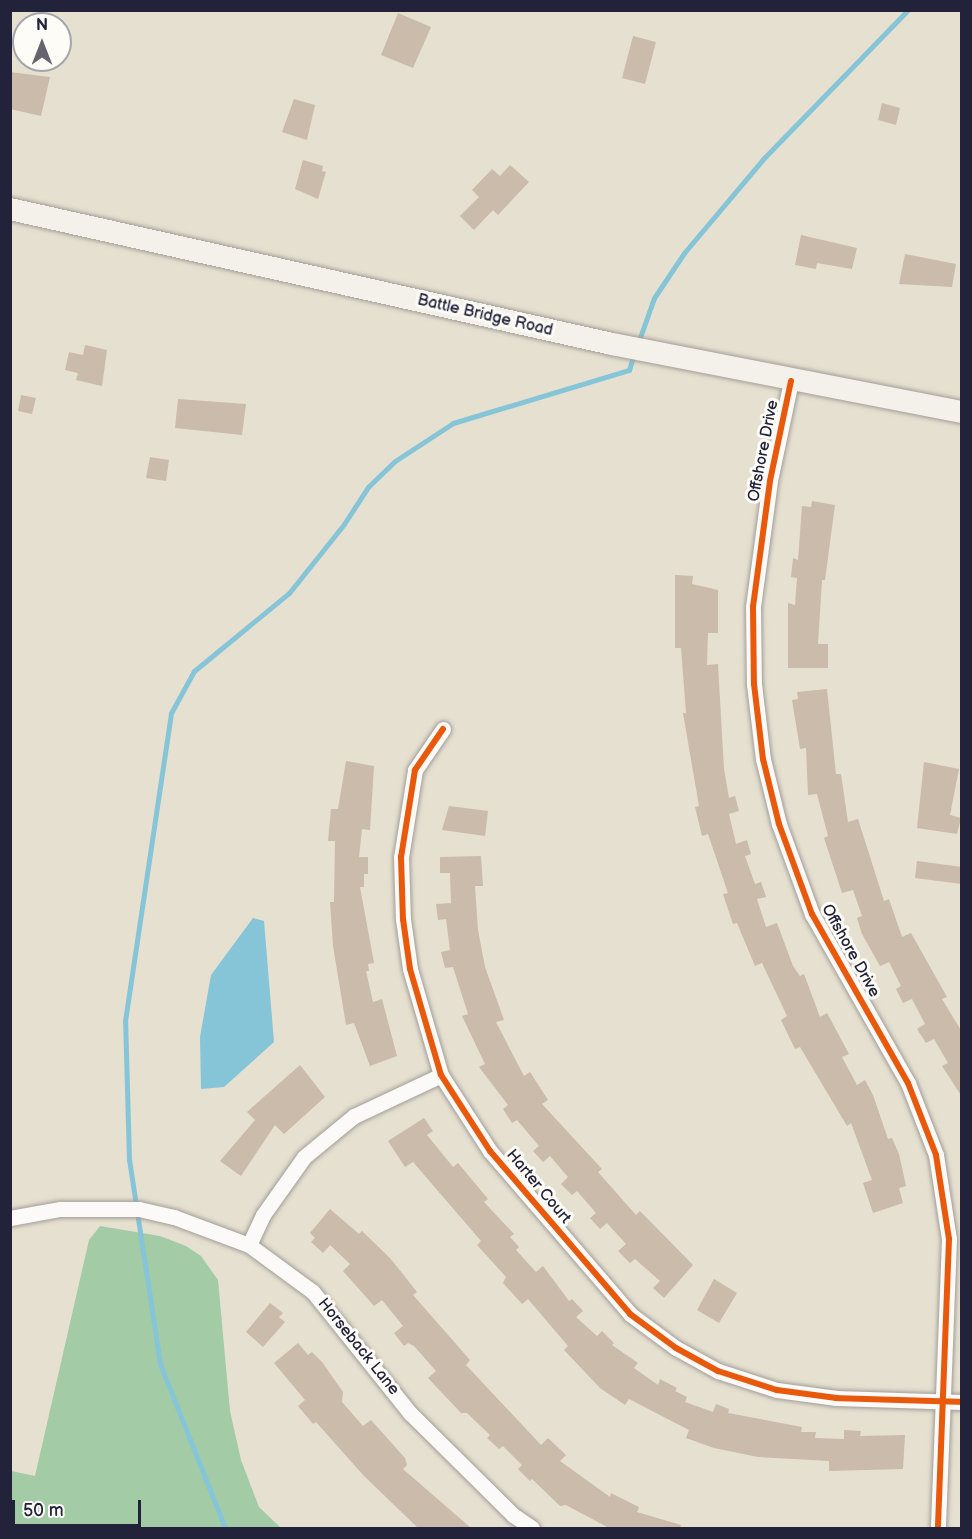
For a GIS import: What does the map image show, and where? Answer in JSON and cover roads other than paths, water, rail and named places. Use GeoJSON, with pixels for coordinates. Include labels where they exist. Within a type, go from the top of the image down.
{"type":"FeatureCollection","features":[{"type":"Feature","properties":{"kind":"street","name":"Battle Bridge Road"},"geometry":{"type":"LineString","coordinates":[[10,209],[791,381],[962,412]]}},
{"type":"Feature","properties":{"kind":"street","name":"Offshore Drive"},"geometry":{"type":"LineString","coordinates":[[791,381],[770,481],[753,607],[754,684],[763,759],[779,824],[812,914],[908,1083],[936,1155],[949,1239],[938,1528]]}},
{"type":"Feature","properties":{"kind":"street","name":"Harter Court"},"geometry":{"type":"LineString","coordinates":[[443,729],[415,770],[401,857],[410,969],[441,1075],[490,1151],[596,1278],[630,1314],[676,1348],[718,1371],[777,1389],[836,1398],[962,1402]]}},
{"type":"Feature","properties":{"kind":"street"},"geometry":{"type":"LineString","coordinates":[[249,1245],[263,1215],[304,1157],[354,1116],[441,1075]]}},
{"type":"Feature","properties":{"kind":"street","name":"Horseback Lane"},"geometry":{"type":"LineString","coordinates":[[10,1218],[60,1209],[139,1209],[174,1217],[249,1245],[282,1266],[320,1299],[410,1413],[513,1515],[532,1528]]}},
{"type":"Feature","properties":{"kind":"water"},"geometry":{"type":"Polygon","coordinates":[[[253,918],[264,921],[274,1042],[224,1087],[201,1089],[200,1037],[211,975],[253,918]]]}},
{"type":"Feature","properties":{"kind":"waterway"},"geometry":{"type":"LineString","coordinates":[[638,343],[654,298],[684,253],[764,158],[908,10]]}},
{"type":"Feature","properties":{"kind":"waterway"},"geometry":{"type":"LineString","coordinates":[[225,1528],[160,1364],[129,1160],[125,1021],[171,713],[194,671],[289,593],[344,524],[368,487],[395,461],[453,423],[629,370],[634,354]]}}]}
